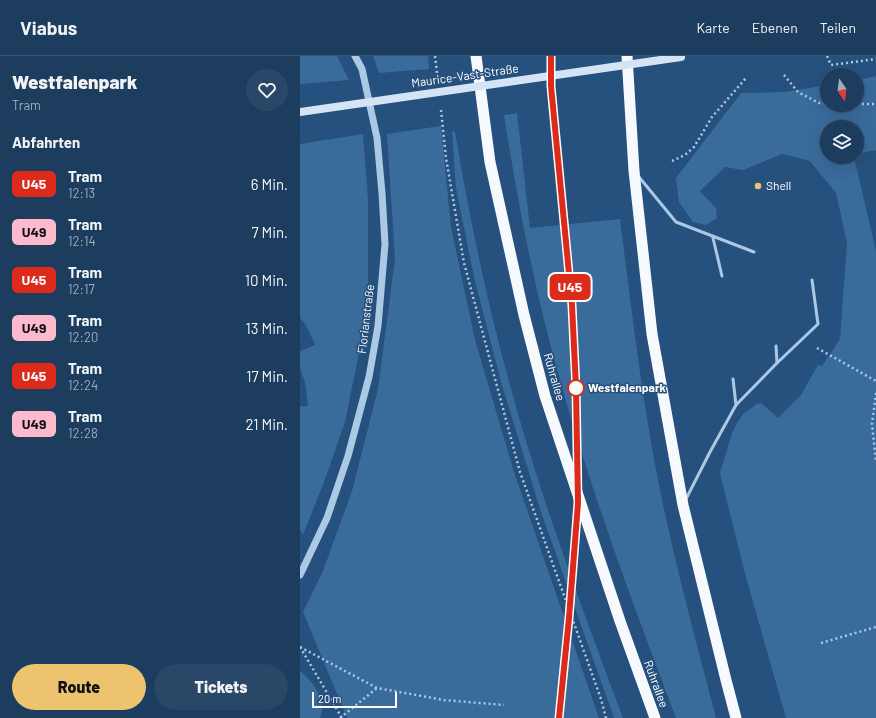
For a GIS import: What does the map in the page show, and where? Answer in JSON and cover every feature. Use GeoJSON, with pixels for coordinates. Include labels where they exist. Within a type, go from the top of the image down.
{"type":"FeatureCollection","features":[{"type":"Feature","properties":{"kind":"highway","name":"Ruhrallee"},"geometry":{"type":"LineString","coordinates":[[476,56],[490,162],[524,315],[545,396],[654,718]]}},
{"type":"Feature","properties":{"kind":"highway"},"geometry":{"type":"LineString","coordinates":[[627,56],[634,171],[652,334],[683,505],[736,718]]}},
{"type":"Feature","properties":{"kind":"main road","name":"Maurice-Vast-Straße"},"geometry":{"type":"LineString","coordinates":[[300,112],[681,57]]}},
{"type":"Feature","properties":{"kind":"street","name":"Florianstraße"},"geometry":{"type":"LineString","coordinates":[[300,575],[326,518],[348,456],[370,377],[379,319],[385,244],[377,138],[362,70],[355,56]]}},
{"type":"Feature","properties":{"kind":"lane"},"geometry":{"type":"LineString","coordinates":[[634,171],[676,222],[713,238],[754,252]]}},
{"type":"Feature","properties":{"kind":"lane"},"geometry":{"type":"LineString","coordinates":[[713,238],[722,276]]}},
{"type":"Feature","properties":{"kind":"lane"},"geometry":{"type":"LineString","coordinates":[[683,505],[736,404],[818,324],[812,280]]}},
{"type":"Feature","properties":{"kind":"lane"},"geometry":{"type":"LineString","coordinates":[[776,346],[777,363]]}},
{"type":"Feature","properties":{"kind":"lane"},"geometry":{"type":"LineString","coordinates":[[734,379],[736,404]]}},
{"type":"Feature","properties":{"kind":"path"},"geometry":{"type":"LineString","coordinates":[[435,56],[438,80]]}},
{"type":"Feature","properties":{"kind":"path"},"geometry":{"type":"LineString","coordinates":[[827,56],[830,65],[876,59]]}},
{"type":"Feature","properties":{"kind":"path"},"geometry":{"type":"LineString","coordinates":[[784,75],[798,92],[820,103]]}},
{"type":"Feature","properties":{"kind":"path"},"geometry":{"type":"LineString","coordinates":[[672,161],[685,155],[694,147],[712,117],[746,78]]}},
{"type":"Feature","properties":{"kind":"path"},"geometry":{"type":"LineString","coordinates":[[440,103],[446,158],[463,255],[520,472],[601,699],[606,718]]}},
{"type":"Feature","properties":{"kind":"path"},"geometry":{"type":"LineString","coordinates":[[864,104],[876,104]]}},
{"type":"Feature","properties":{"kind":"path"},"geometry":{"type":"LineString","coordinates":[[801,340],[876,381]]}},
{"type":"Feature","properties":{"kind":"path"},"geometry":{"type":"LineString","coordinates":[[876,393],[872,424],[876,462]]}},
{"type":"Feature","properties":{"kind":"path"},"geometry":{"type":"LineString","coordinates":[[821,643],[876,627]]}},
{"type":"Feature","properties":{"kind":"path"},"geometry":{"type":"LineString","coordinates":[[300,647],[341,718],[377,688]]}},
{"type":"Feature","properties":{"kind":"path"},"geometry":{"type":"LineString","coordinates":[[300,647],[377,688],[444,700],[504,705]]}},
{"type":"Feature","properties":{"kind":"shaded area"},"geometry":{"type":"Polygon","coordinates":[[[300,56],[337,56],[349,80],[300,84],[300,56]]]}},
{"type":"Feature","properties":{"kind":"shaded area"},"geometry":{"type":"Polygon","coordinates":[[[373,56],[428,56],[429,69],[379,73],[373,56]]]}},
{"type":"Feature","properties":{"kind":"shaded area"},"geometry":{"type":"Polygon","coordinates":[[[876,76],[876,150],[864,153],[864,120],[820,120],[820,164],[856,164],[876,251],[876,718],[786,718],[744,570],[720,473],[732,433],[744,413],[761,403],[778,418],[801,395],[818,365],[822,366],[840,339],[847,243],[836,193],[810,161],[782,154],[743,170],[725,167],[700,191],[716,208],[717,218],[706,225],[693,222],[679,202],[676,178],[741,93],[786,92],[820,86],[820,112],[864,112],[864,79],[876,76]]]}},
{"type":"Feature","properties":{"kind":"shaded area"},"geometry":{"type":"Polygon","coordinates":[[[517,113],[530,228],[620,219],[643,394],[659,486],[682,586],[716,718],[676,718],[629,593],[586,466],[572,423],[551,347],[528,248],[515,182],[504,115],[517,113]]]}},
{"type":"Feature","properties":{"kind":"shaded area"},"geometry":{"type":"Polygon","coordinates":[[[441,126],[451,227],[475,340],[513,469],[599,718],[347,718],[303,612],[323,571],[352,491],[378,389],[395,259],[387,134],[441,126]]]}},
{"type":"Feature","properties":{"kind":"shaded area"},"geometry":{"type":"Polygon","coordinates":[[[453,131],[455,132],[485,286],[520,421],[561,549],[623,718],[614,718],[541,512],[501,382],[474,277],[456,188],[453,131]]]}},
{"type":"Feature","properties":{"kind":"shaded area"},"geometry":{"type":"Polygon","coordinates":[[[363,134],[368,199],[368,282],[360,348],[345,422],[324,482],[303,535],[300,530],[300,406],[308,406],[305,382],[300,368],[300,351],[315,345],[306,325],[300,318],[300,144],[363,134]]]}},
{"type":"Feature","properties":{"kind":"shaded area"},"geometry":{"type":"Polygon","coordinates":[[[300,671],[310,680],[321,698],[322,712],[320,718],[300,718],[300,671]]]}},
{"type":"Feature","properties":{"kind":"tram line","name":"U45"},"geometry":{"type":"LineString","coordinates":[[551,56],[551,86],[572,305],[576,388],[578,503],[559,718]]}},
{"type":"Feature","properties":{"kind":"place","name":"Shell"},"geometry":{"type":"Point","coordinates":[758,186]}},
{"type":"Feature","properties":{"kind":"place","name":"Westfalenpark"},"geometry":{"type":"Point","coordinates":[576,388]}}]}
